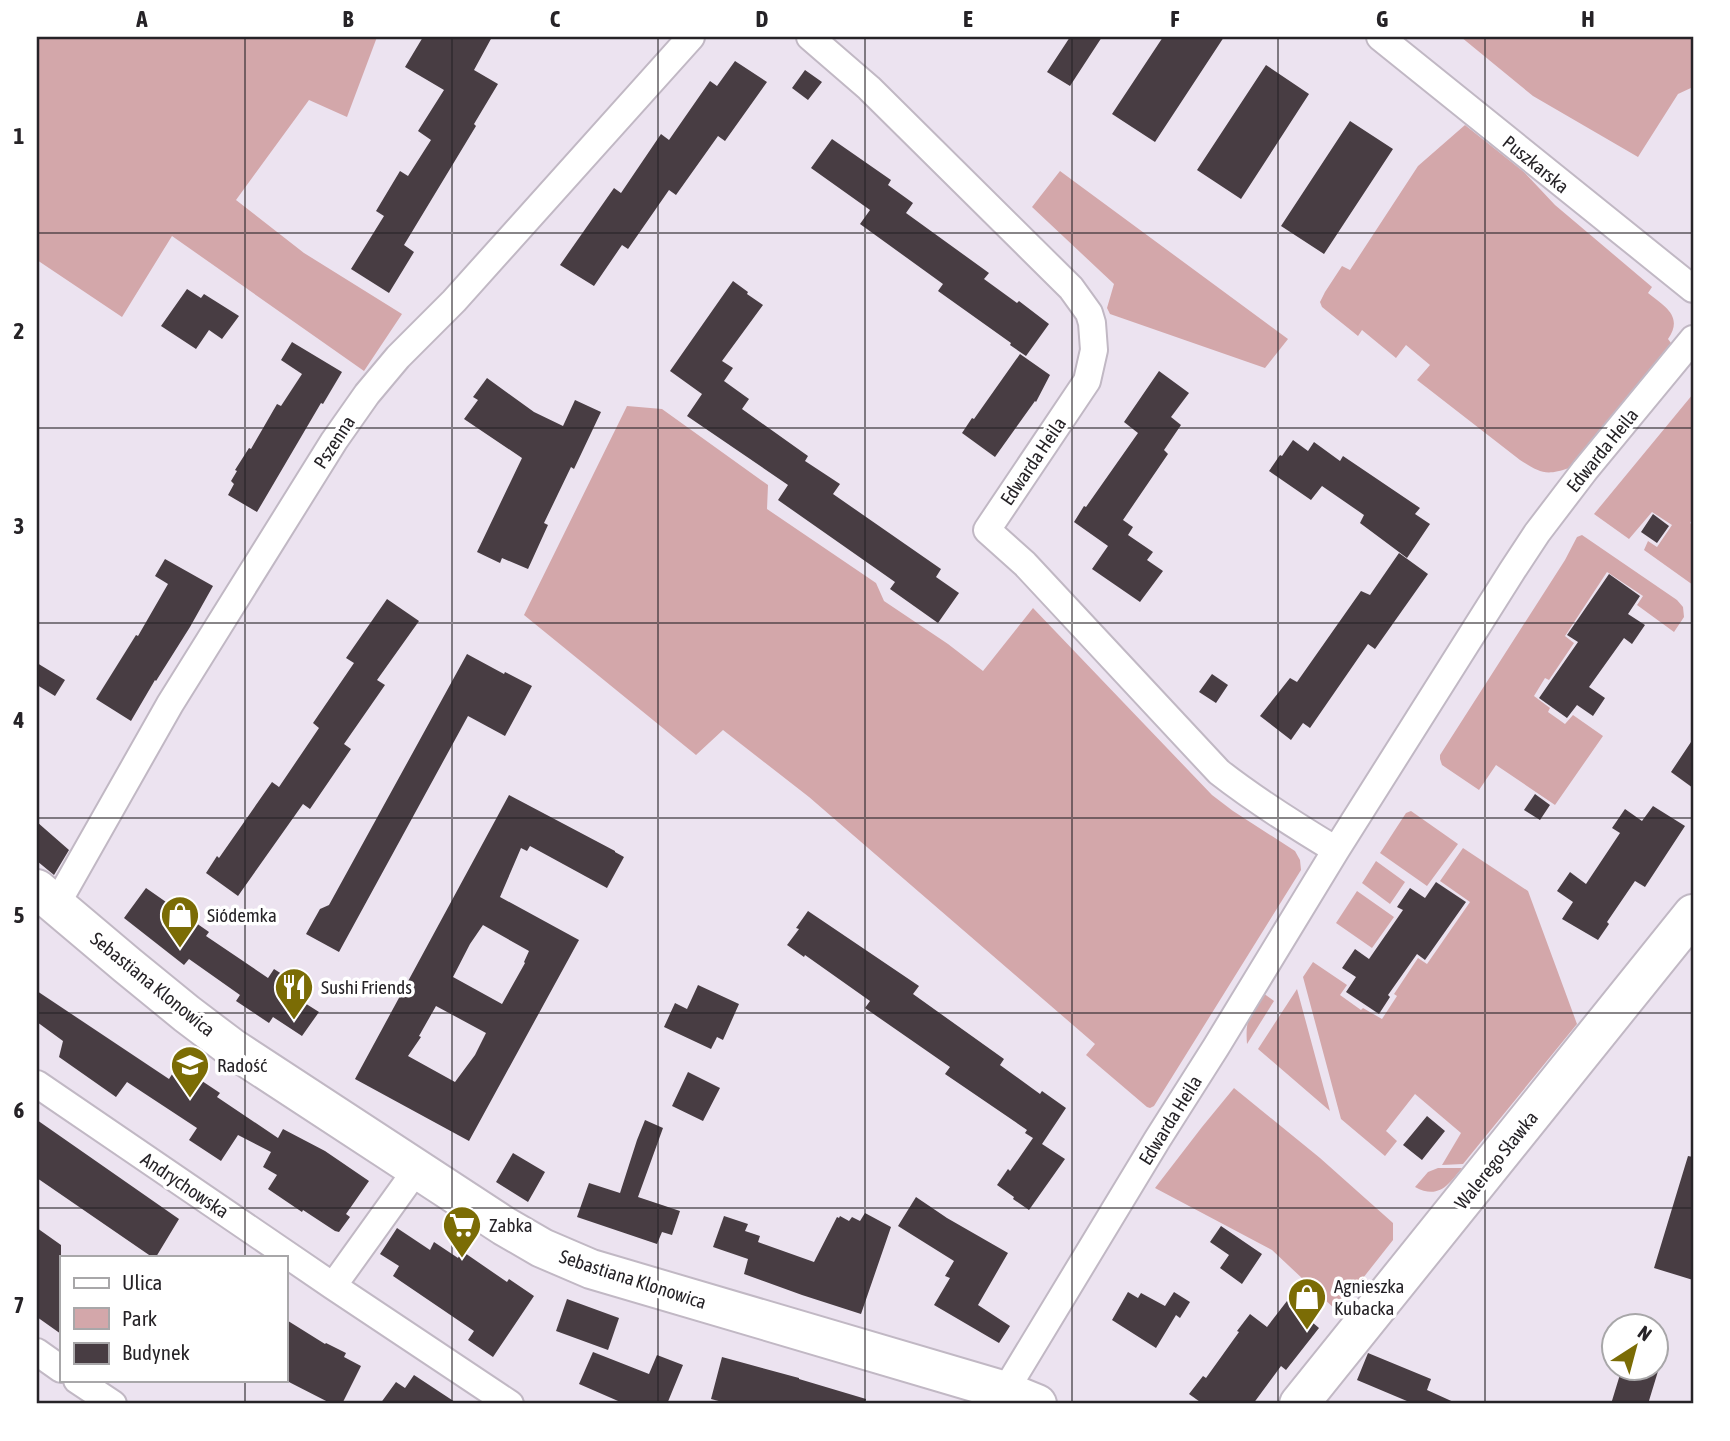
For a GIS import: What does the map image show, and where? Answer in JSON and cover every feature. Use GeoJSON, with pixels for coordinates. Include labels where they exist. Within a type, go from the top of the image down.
{"type":"FeatureCollection","features":[{"type":"Feature","properties":{"kind":"street","name":"Pszenna"},"geometry":{"type":"LineString","coordinates":[[46,896],[64,891],[170,704],[334,441],[367,394],[691,37]]}},
{"type":"Feature","properties":{"kind":"street","name":"Edwarda Heila"},"geometry":{"type":"LineString","coordinates":[[810,37],[869,88],[1071,288],[1089,313],[1094,334],[1094,350],[1087,381],[987,530],[1025,564],[1219,772],[1242,790],[1336,850]]}},
{"type":"Feature","properties":{"kind":"street","name":"Puszkarska"},"geometry":{"type":"LineString","coordinates":[[1380,37],[1693,289]]}},
{"type":"Feature","properties":{"kind":"street","name":"Edwarda Heila"},"geometry":{"type":"LineString","coordinates":[[1021,1397],[1157,1140],[1336,850],[1537,533],[1693,339]]}},
{"type":"Feature","properties":{"kind":"street","name":"Sebastiana Klonowica"},"geometry":{"type":"LineString","coordinates":[[46,896],[187,1014],[232,1048],[542,1248],[591,1269],[1021,1397]]}},
{"type":"Feature","properties":{"kind":"street","name":"Walerego Sławka"},"geometry":{"type":"LineString","coordinates":[[1299,1404],[1693,914]]}},
{"type":"Feature","properties":{"kind":"street","name":"Andrychowska"},"geometry":{"type":"LineString","coordinates":[[37,1084],[510,1404]]}},
{"type":"Feature","properties":{"kind":"street"},"geometry":{"type":"LineString","coordinates":[[334,1286],[417,1169]]}},
{"type":"Feature","properties":{"kind":"street"},"geometry":{"type":"LineString","coordinates":[[37,1352],[60,1368]]}},
{"type":"Feature","properties":{"kind":"street"},"geometry":{"type":"LineString","coordinates":[[80,1382],[113,1404]]}},
{"type":"Feature","properties":{"kind":"green space"},"geometry":{"type":"Polygon","coordinates":[[[37,37],[377,37],[347,117],[309,100],[236,200],[304,253],[402,314],[364,371],[172,236],[122,317],[37,260],[37,37]]]}},
{"type":"Feature","properties":{"kind":"green space"},"geometry":{"type":"Polygon","coordinates":[[[1461,37],[1693,37],[1693,87],[1678,94],[1638,157],[1533,96],[1461,37]]]}},
{"type":"Feature","properties":{"kind":"green space"},"geometry":{"type":"Polygon","coordinates":[[[1465,125],[1524,172],[1555,205],[1652,287],[1648,293],[1666,307],[1673,318],[1674,324],[1668,339],[1671,343],[1569,468],[1543,472],[1520,460],[1417,380],[1430,365],[1406,345],[1396,358],[1362,330],[1358,336],[1322,307],[1320,302],[1342,266],[1350,270],[1418,166],[1465,125]]]}},
{"type":"Feature","properties":{"kind":"green space"},"geometry":{"type":"Polygon","coordinates":[[[1060,171],[1288,339],[1265,368],[1110,314],[1107,308],[1114,284],[1032,207],[1060,171]]]}},
{"type":"Feature","properties":{"kind":"green space"},"geometry":{"type":"Polygon","coordinates":[[[1693,394],[1693,518],[1690,523],[1693,525],[1693,585],[1644,550],[1648,541],[1657,547],[1672,525],[1652,512],[1629,539],[1594,514],[1693,394]]]}},
{"type":"Feature","properties":{"kind":"green space"},"geometry":{"type":"Polygon","coordinates":[[[627,406],[662,409],[768,485],[767,509],[876,583],[884,601],[983,671],[1033,608],[1212,795],[1295,851],[1301,870],[1154,1106],[1147,1107],[1086,1055],[1095,1044],[809,797],[723,730],[696,755],[524,615],[627,406]]]}},
{"type":"Feature","properties":{"kind":"green space"},"geometry":{"type":"Polygon","coordinates":[[[1582,535],[1677,600],[1683,607],[1684,617],[1674,632],[1637,605],[1643,596],[1607,572],[1565,636],[1574,643],[1549,680],[1545,678],[1534,696],[1550,708],[1548,712],[1565,724],[1573,715],[1603,736],[1555,805],[1496,765],[1479,790],[1442,765],[1440,755],[1577,537],[1582,535]]]}},
{"type":"Feature","properties":{"kind":"green space"},"geometry":{"type":"Polygon","coordinates":[[[1411,811],[1458,844],[1427,886],[1380,853],[1406,813],[1411,811]]]}},
{"type":"Feature","properties":{"kind":"green space"},"geometry":{"type":"Polygon","coordinates":[[[1463,848],[1528,891],[1577,1024],[1463,1164],[1442,1165],[1461,1133],[1415,1094],[1386,1131],[1397,1141],[1385,1156],[1341,1119],[1303,977],[1313,962],[1347,985],[1340,995],[1361,1010],[1363,1008],[1382,1019],[1397,996],[1394,994],[1418,958],[1427,964],[1470,902],[1440,881],[1463,848]]]}},
{"type":"Feature","properties":{"kind":"green space"},"geometry":{"type":"Polygon","coordinates":[[[1376,861],[1405,882],[1390,904],[1362,883],[1376,861]]]}},
{"type":"Feature","properties":{"kind":"green space"},"geometry":{"type":"Polygon","coordinates":[[[1357,891],[1394,917],[1372,948],[1336,923],[1357,891]]]}},
{"type":"Feature","properties":{"kind":"green space"},"geometry":{"type":"Polygon","coordinates":[[[1297,989],[1330,1111],[1258,1049],[1297,989]]]}},
{"type":"Feature","properties":{"kind":"green space"},"geometry":{"type":"Polygon","coordinates":[[[1263,993],[1274,1001],[1247,1044],[1249,1017],[1263,993]]]}},
{"type":"Feature","properties":{"kind":"green space"},"geometry":{"type":"Polygon","coordinates":[[[1234,1088],[1320,1158],[1393,1223],[1393,1240],[1337,1311],[1272,1250],[1155,1188],[1234,1088]]]}},
{"type":"Feature","properties":{"kind":"green space"},"geometry":{"type":"Polygon","coordinates":[[[1438,1168],[1462,1168],[1448,1184],[1437,1191],[1423,1191],[1415,1187],[1428,1172],[1438,1168]]]}},
{"type":"Feature","properties":{"kind":"building"},"geometry":{"type":"Polygon","coordinates":[[[423,37],[492,37],[474,70],[498,84],[474,124],[476,126],[404,245],[414,252],[389,293],[351,269],[384,216],[376,211],[400,171],[408,176],[431,140],[418,131],[444,90],[405,67],[423,37]]]}},
{"type":"Feature","properties":{"kind":"building"},"geometry":{"type":"Polygon","coordinates":[[[1070,37],[1102,37],[1070,86],[1047,72],[1070,37]]]}},
{"type":"Feature","properties":{"kind":"building"},"geometry":{"type":"Polygon","coordinates":[[[1163,37],[1224,37],[1155,142],[1112,114],[1163,37]]]}},
{"type":"Feature","properties":{"kind":"building"},"geometry":{"type":"Polygon","coordinates":[[[735,61],[767,82],[725,141],[718,136],[676,195],[669,190],[628,249],[622,245],[594,286],[560,265],[614,188],[621,193],[661,134],[669,140],[710,81],[717,86],[735,61]]]}},
{"type":"Feature","properties":{"kind":"building"},"geometry":{"type":"Polygon","coordinates":[[[1266,65],[1309,94],[1241,199],[1197,170],[1266,65]]]}},
{"type":"Feature","properties":{"kind":"building"},"geometry":{"type":"Polygon","coordinates":[[[805,70],[822,82],[808,100],[792,88],[805,70]]]}},
{"type":"Feature","properties":{"kind":"building"},"geometry":{"type":"Polygon","coordinates":[[[1350,121],[1393,149],[1324,254],[1281,226],[1350,121]]]}},
{"type":"Feature","properties":{"kind":"building"},"geometry":{"type":"Polygon","coordinates":[[[832,139],[891,180],[888,185],[913,203],[906,213],[989,273],[984,279],[1049,324],[1026,356],[938,291],[943,284],[860,224],[870,210],[811,168],[832,139]]]}},
{"type":"Feature","properties":{"kind":"building"},"geometry":{"type":"Polygon","coordinates":[[[733,281],[763,305],[722,361],[733,368],[724,381],[749,399],[742,409],[808,456],[805,461],[840,484],[833,494],[941,569],[936,577],[959,593],[938,623],[890,589],[895,582],[778,500],[788,485],[687,416],[702,394],[670,371],[733,281]]]}},
{"type":"Feature","properties":{"kind":"building"},"geometry":{"type":"Polygon","coordinates":[[[187,289],[201,298],[204,294],[239,316],[222,339],[209,330],[196,349],[161,326],[187,289]]]}},
{"type":"Feature","properties":{"kind":"building"},"geometry":{"type":"Polygon","coordinates":[[[292,342],[342,372],[257,512],[228,495],[234,484],[231,481],[237,471],[235,470],[249,448],[251,449],[277,404],[281,406],[302,374],[281,360],[292,342]]]}},
{"type":"Feature","properties":{"kind":"building"},"geometry":{"type":"Polygon","coordinates":[[[1020,354],[1050,375],[1036,402],[995,457],[962,433],[1020,354]]]}},
{"type":"Feature","properties":{"kind":"building"},"geometry":{"type":"Polygon","coordinates":[[[1159,371],[1189,393],[1171,417],[1181,425],[1164,450],[1168,454],[1123,520],[1133,527],[1128,535],[1153,552],[1147,560],[1163,571],[1140,602],[1092,569],[1108,546],[1074,522],[1138,433],[1124,422],[1159,371]]]}},
{"type":"Feature","properties":{"kind":"building"},"geometry":{"type":"Polygon","coordinates":[[[487,378],[534,412],[563,426],[575,400],[601,412],[544,523],[548,525],[528,569],[502,558],[500,563],[477,552],[522,458],[464,419],[478,400],[473,397],[487,378]]]}},
{"type":"Feature","properties":{"kind":"building"},"geometry":{"type":"Polygon","coordinates":[[[1293,440],[1308,451],[1314,442],[1340,461],[1343,456],[1420,508],[1415,514],[1430,524],[1407,558],[1360,523],[1364,515],[1322,486],[1311,500],[1269,471],[1293,440]]]}},
{"type":"Feature","properties":{"kind":"building"},"geometry":{"type":"Polygon","coordinates":[[[1653,514],[1669,526],[1657,543],[1641,532],[1653,514]]]}},
{"type":"Feature","properties":{"kind":"building"},"geometry":{"type":"Polygon","coordinates":[[[1399,553],[1428,574],[1375,649],[1368,644],[1310,728],[1303,723],[1291,740],[1260,716],[1290,678],[1297,682],[1361,591],[1370,595],[1399,553]]]}},
{"type":"Feature","properties":{"kind":"building"},"geometry":{"type":"Polygon","coordinates":[[[165,559],[213,586],[131,721],[96,699],[136,635],[138,636],[168,584],[155,576],[165,559]]]}},
{"type":"Feature","properties":{"kind":"building"},"geometry":{"type":"Polygon","coordinates":[[[1609,574],[1640,596],[1628,614],[1645,625],[1632,644],[1624,638],[1589,687],[1605,698],[1593,716],[1577,705],[1567,718],[1539,698],[1578,642],[1567,635],[1609,574]]]}},
{"type":"Feature","properties":{"kind":"building"},"geometry":{"type":"Polygon","coordinates":[[[387,599],[419,621],[377,680],[385,685],[344,744],[351,749],[310,809],[303,804],[238,896],[206,873],[272,782],[279,787],[319,728],[313,723],[354,663],[346,658],[387,599]]]}},
{"type":"Feature","properties":{"kind":"building"},"geometry":{"type":"Polygon","coordinates":[[[467,654],[532,686],[505,736],[468,716],[339,952],[306,934],[320,909],[329,905],[467,654]]]}},
{"type":"Feature","properties":{"kind":"building"},"geometry":{"type":"Polygon","coordinates":[[[37,663],[65,680],[55,696],[37,685],[37,663]]]}},
{"type":"Feature","properties":{"kind":"building"},"geometry":{"type":"Polygon","coordinates":[[[1212,674],[1228,685],[1216,703],[1199,692],[1212,674]]]}},
{"type":"Feature","properties":{"kind":"building"},"geometry":{"type":"Polygon","coordinates":[[[1693,739],[1693,788],[1671,772],[1693,739]]]}},
{"type":"Feature","properties":{"kind":"building"},"geometry":{"type":"Polygon","coordinates":[[[1535,794],[1550,805],[1540,820],[1524,810],[1535,794]]]}},
{"type":"Feature","properties":{"kind":"building"},"geometry":{"type":"Polygon","coordinates":[[[509,795],[624,857],[607,888],[530,846],[527,851],[521,848],[500,897],[579,940],[469,1141],[355,1079],[509,795]],[[483,925],[453,977],[502,1004],[529,951],[483,925]],[[436,1006],[408,1056],[455,1082],[475,1055],[486,1033],[436,1006]]]}},
{"type":"Feature","properties":{"kind":"building"},"geometry":{"type":"Polygon","coordinates":[[[1653,806],[1685,826],[1645,887],[1635,881],[1598,940],[1562,919],[1573,902],[1557,891],[1570,872],[1586,884],[1620,833],[1612,828],[1625,809],[1642,821],[1653,806]]]}},
{"type":"Feature","properties":{"kind":"building"},"geometry":{"type":"Polygon","coordinates":[[[37,822],[69,850],[54,875],[37,861],[37,822]]]}},
{"type":"Feature","properties":{"kind":"building"},"geometry":{"type":"Polygon","coordinates":[[[1436,882],[1466,902],[1425,960],[1417,954],[1388,995],[1390,997],[1379,1014],[1346,992],[1356,977],[1342,968],[1355,949],[1369,959],[1403,910],[1397,907],[1410,888],[1425,898],[1436,882]]]}},
{"type":"Feature","properties":{"kind":"building"},"geometry":{"type":"Polygon","coordinates":[[[146,888],[209,932],[206,936],[268,978],[274,969],[296,983],[289,993],[319,1012],[302,1036],[273,1017],[269,1023],[236,1001],[240,995],[189,959],[184,965],[124,918],[146,888]]]}},
{"type":"Feature","properties":{"kind":"building"},"geometry":{"type":"Polygon","coordinates":[[[808,911],[919,986],[913,994],[1004,1059],[1000,1065],[1040,1094],[1042,1091],[1066,1108],[1042,1144],[1065,1159],[1029,1210],[997,1185],[1033,1138],[1025,1133],[1027,1130],[945,1074],[950,1067],[865,1008],[870,1001],[787,945],[808,911]]]}},
{"type":"Feature","properties":{"kind":"building"},"geometry":{"type":"Polygon","coordinates":[[[698,985],[739,1004],[723,1040],[717,1037],[711,1049],[664,1027],[675,1003],[687,1009],[698,985]]]}},
{"type":"Feature","properties":{"kind":"building"},"geometry":{"type":"Polygon","coordinates":[[[37,991],[169,1079],[178,1065],[220,1093],[217,1097],[278,1138],[283,1129],[325,1151],[369,1181],[346,1214],[350,1217],[339,1232],[268,1189],[277,1175],[263,1167],[271,1152],[238,1135],[221,1161],[189,1140],[197,1128],[127,1082],[116,1097],[59,1057],[63,1041],[37,1022],[37,991]]]}},
{"type":"Feature","properties":{"kind":"building"},"geometry":{"type":"Polygon","coordinates":[[[688,1072],[720,1088],[703,1121],[672,1106],[688,1072]]]}},
{"type":"Feature","properties":{"kind":"building"},"geometry":{"type":"Polygon","coordinates":[[[1427,1116],[1445,1131],[1422,1160],[1403,1145],[1427,1116]]]}},
{"type":"Feature","properties":{"kind":"building"},"geometry":{"type":"Polygon","coordinates":[[[37,1120],[179,1219],[157,1256],[151,1256],[37,1178],[37,1120]]]}},
{"type":"Feature","properties":{"kind":"building"},"geometry":{"type":"Polygon","coordinates":[[[645,1120],[663,1128],[638,1197],[680,1211],[672,1235],[662,1232],[657,1244],[577,1217],[589,1183],[620,1193],[645,1120]]]}},
{"type":"Feature","properties":{"kind":"building"},"geometry":{"type":"Polygon","coordinates":[[[513,1153],[545,1172],[528,1202],[496,1182],[513,1153]]]}},
{"type":"Feature","properties":{"kind":"building"},"geometry":{"type":"Polygon","coordinates":[[[1688,1156],[1693,1157],[1693,1280],[1654,1268],[1688,1156]]]}},
{"type":"Feature","properties":{"kind":"building"},"geometry":{"type":"Polygon","coordinates":[[[916,1197],[1008,1253],[978,1305],[1010,1326],[999,1343],[934,1305],[950,1278],[945,1276],[954,1261],[898,1226],[916,1197]]]}},
{"type":"Feature","properties":{"kind":"building"},"geometry":{"type":"Polygon","coordinates":[[[865,1213],[891,1227],[861,1314],[744,1274],[748,1259],[713,1247],[724,1216],[748,1224],[745,1231],[760,1236],[758,1242],[814,1262],[837,1217],[849,1221],[852,1217],[860,1221],[865,1213]]]}},
{"type":"Feature","properties":{"kind":"building"},"geometry":{"type":"Polygon","coordinates":[[[1221,1226],[1262,1254],[1242,1284],[1220,1268],[1229,1255],[1210,1242],[1221,1226]]]}},
{"type":"Feature","properties":{"kind":"building"},"geometry":{"type":"Polygon","coordinates":[[[37,1228],[61,1245],[60,1333],[37,1317],[37,1228]]]}},
{"type":"Feature","properties":{"kind":"building"},"geometry":{"type":"Polygon","coordinates":[[[397,1228],[430,1250],[434,1242],[458,1258],[462,1251],[507,1282],[509,1279],[534,1296],[493,1357],[468,1340],[474,1331],[393,1276],[399,1266],[380,1254],[397,1228]]]}},
{"type":"Feature","properties":{"kind":"building"},"geometry":{"type":"Polygon","coordinates":[[[1128,1292],[1138,1298],[1141,1293],[1165,1306],[1174,1292],[1190,1302],[1180,1318],[1176,1315],[1156,1348],[1112,1320],[1128,1292]]]}},
{"type":"Feature","properties":{"kind":"building"},"geometry":{"type":"Polygon","coordinates":[[[567,1299],[619,1318],[608,1350],[556,1331],[567,1299]]]}},
{"type":"Feature","properties":{"kind":"building"},"geometry":{"type":"Polygon","coordinates":[[[1287,1301],[1319,1328],[1286,1370],[1281,1366],[1253,1404],[1203,1404],[1189,1394],[1203,1376],[1206,1378],[1250,1314],[1267,1327],[1287,1301]]]}},
{"type":"Feature","properties":{"kind":"building"},"geometry":{"type":"Polygon","coordinates":[[[287,1320],[325,1344],[346,1353],[344,1357],[361,1366],[342,1404],[332,1404],[287,1381],[287,1320]]]}},
{"type":"Feature","properties":{"kind":"building"},"geometry":{"type":"Polygon","coordinates":[[[593,1352],[649,1374],[657,1355],[683,1365],[667,1404],[625,1404],[579,1384],[593,1352]]]}},
{"type":"Feature","properties":{"kind":"building"},"geometry":{"type":"Polygon","coordinates":[[[1368,1353],[1431,1379],[1427,1390],[1458,1404],[1414,1404],[1357,1380],[1368,1353]]]}},
{"type":"Feature","properties":{"kind":"building"},"geometry":{"type":"Polygon","coordinates":[[[722,1357],[866,1399],[865,1404],[730,1404],[711,1399],[722,1357]]]}},
{"type":"Feature","properties":{"kind":"building"},"geometry":{"type":"Polygon","coordinates":[[[414,1375],[458,1404],[380,1404],[396,1382],[405,1388],[414,1375]]]}},
{"type":"Feature","properties":{"kind":"building"},"geometry":{"type":"Polygon","coordinates":[[[1618,1382],[1655,1382],[1648,1404],[1611,1404],[1618,1382]]]}},
{"type":"Feature","properties":{"kind":"place","name":"Siódemka"},"geometry":{"type":"Point","coordinates":[180,949]}},
{"type":"Feature","properties":{"kind":"place","name":"Sushi Friends"},"geometry":{"type":"Point","coordinates":[294,1021]}},
{"type":"Feature","properties":{"kind":"place","name":"Radość"},"geometry":{"type":"Point","coordinates":[190,1099]}},
{"type":"Feature","properties":{"kind":"place","name":"Zabka"},"geometry":{"type":"Point","coordinates":[462,1259]}},
{"type":"Feature","properties":{"kind":"place","name":"Agnieszka Kubacka"},"geometry":{"type":"Point","coordinates":[1307,1331]}}]}
